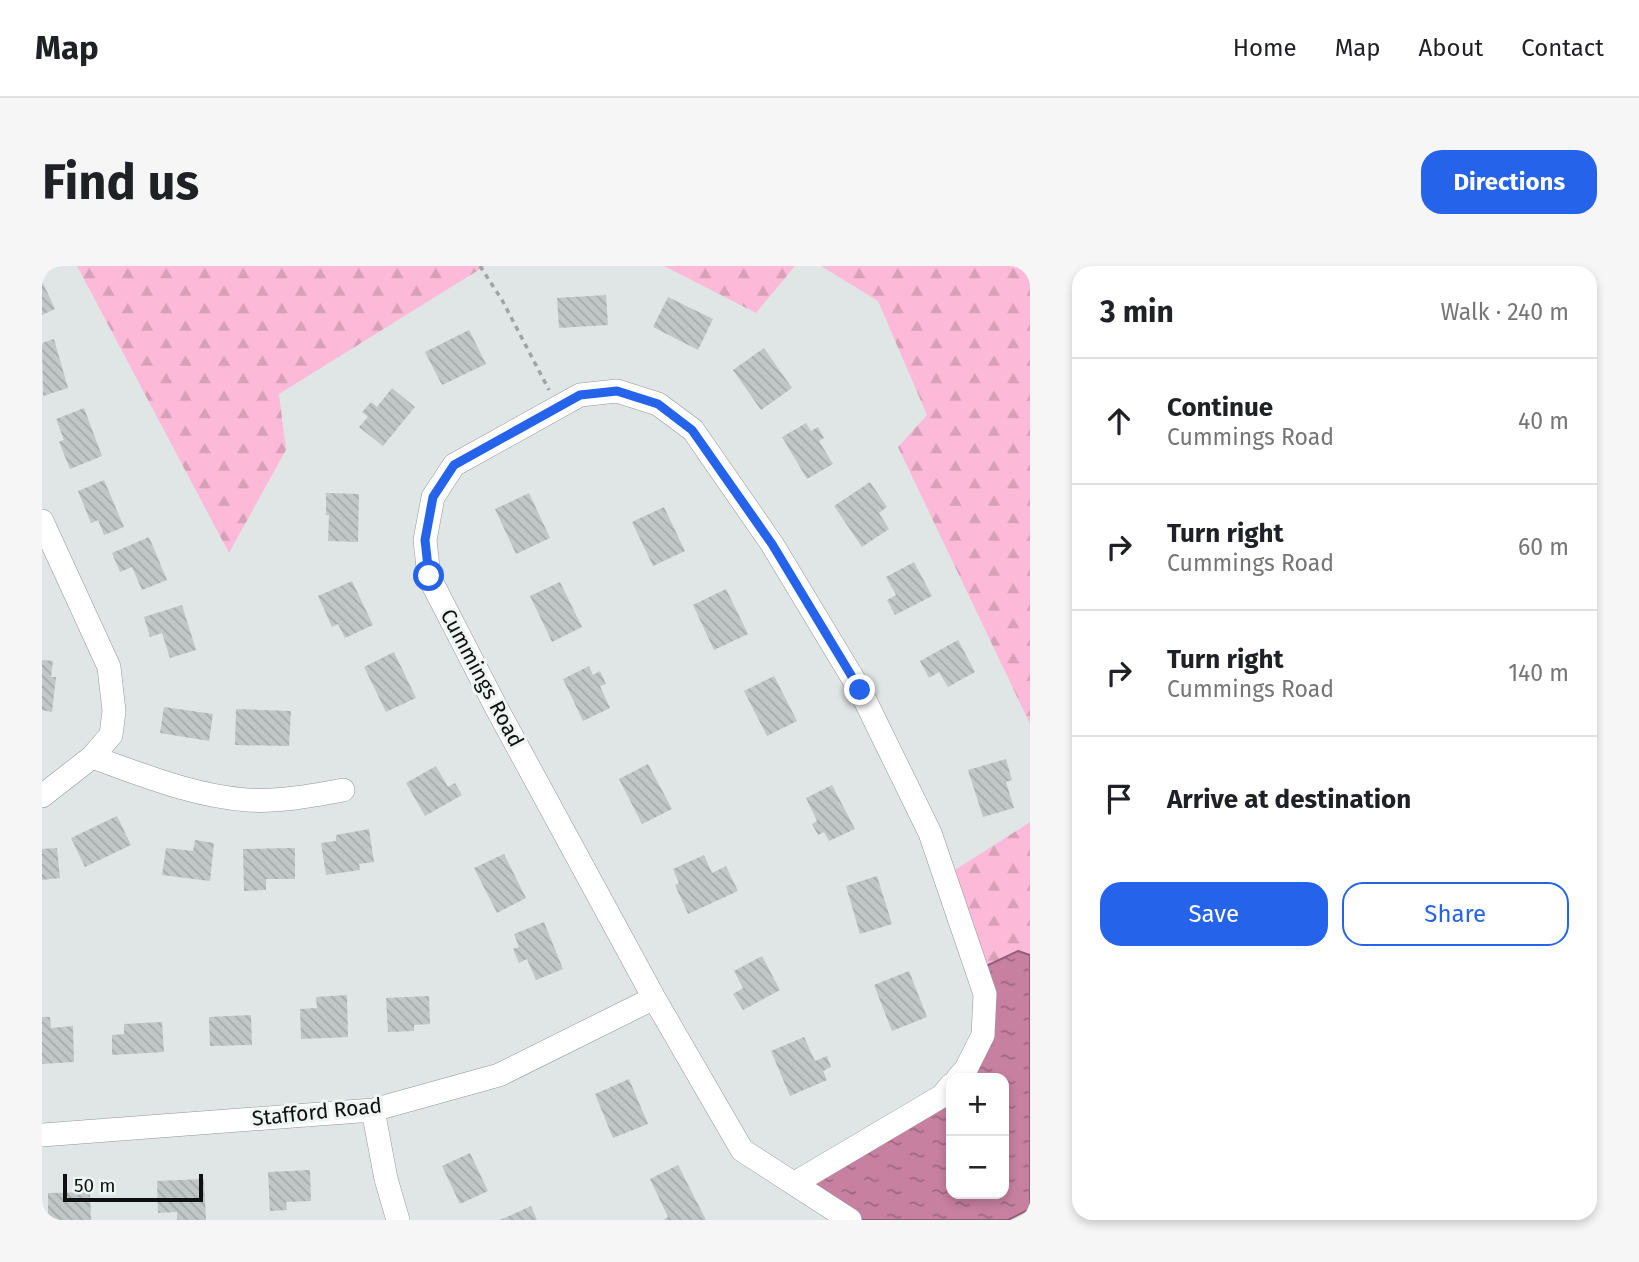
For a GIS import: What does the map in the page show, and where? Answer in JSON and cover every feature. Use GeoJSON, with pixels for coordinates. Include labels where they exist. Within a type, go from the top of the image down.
{"type":"FeatureCollection","features":[{"type":"Feature","properties":{"kind":"street","name":"Cummings Road"},"geometry":{"type":"LineString","coordinates":[[850,1220],[741,1150],[654,998],[496,707],[429,576],[425,540],[433,497],[454,465],[580,395],[617,391],[658,404],[692,430],[772,544],[860,690],[930,833],[985,994],[983,1035],[962,1073]]}},
{"type":"Feature","properties":{"kind":"street"},"geometry":{"type":"LineString","coordinates":[[42,521],[109,667],[114,711],[111,735],[93,757],[42,796]]}},
{"type":"Feature","properties":{"kind":"street"},"geometry":{"type":"LineString","coordinates":[[93,757],[178,788],[247,800],[295,799],[343,790]]}},
{"type":"Feature","properties":{"kind":"street","name":"Stafford Road"},"geometry":{"type":"LineString","coordinates":[[42,1135],[373,1110],[499,1075],[654,998]]}},
{"type":"Feature","properties":{"kind":"street"},"geometry":{"type":"LineString","coordinates":[[795,1183],[946,1091]]}},
{"type":"Feature","properties":{"kind":"street"},"geometry":{"type":"LineString","coordinates":[[373,1110],[386,1179],[398,1220]]}},
{"type":"Feature","properties":{"kind":"path"},"geometry":{"type":"LineString","coordinates":[[480,266],[502,300],[558,408]]}},
{"type":"Feature","properties":{"kind":"green space"},"geometry":{"type":"Polygon","coordinates":[[[77,266],[485,266],[279,394],[286,450],[229,553],[77,266]]]}},
{"type":"Feature","properties":{"kind":"green space"},"geometry":{"type":"Polygon","coordinates":[[[664,266],[795,266],[756,313],[664,266]]]}},
{"type":"Feature","properties":{"kind":"green space"},"geometry":{"type":"Polygon","coordinates":[[[821,266],[1030,266],[1030,724],[898,447],[927,415],[878,301],[821,266]]]}},
{"type":"Feature","properties":{"kind":"green space"},"geometry":{"type":"Polygon","coordinates":[[[1030,822],[1030,955],[1018,951],[982,968],[950,873],[1030,822]]]}},
{"type":"Feature","properties":{"kind":"water"},"geometry":{"type":"Polygon","coordinates":[[[1018,951],[1030,955],[1030,1209],[1008,1220],[844,1220],[790,1184],[946,1089],[946,1199],[1009,1199],[1009,1073],[971,1073],[976,1070],[982,968],[1018,951]]]}},
{"type":"Feature","properties":{"kind":"building"},"geometry":{"type":"Polygon","coordinates":[[[42,281],[55,309],[42,315],[42,281]]]}},
{"type":"Feature","properties":{"kind":"building"},"geometry":{"type":"Polygon","coordinates":[[[606,295],[608,325],[559,328],[557,298],[606,295]]]}},
{"type":"Feature","properties":{"kind":"building"},"geometry":{"type":"Polygon","coordinates":[[[668,297],[713,319],[698,350],[653,327],[668,297]]]}},
{"type":"Feature","properties":{"kind":"building"},"geometry":{"type":"Polygon","coordinates":[[[469,330],[486,364],[442,385],[425,352],[469,330]]]}},
{"type":"Feature","properties":{"kind":"building"},"geometry":{"type":"Polygon","coordinates":[[[54,339],[68,388],[43,396],[42,343],[54,339]]]}},
{"type":"Feature","properties":{"kind":"building"},"geometry":{"type":"Polygon","coordinates":[[[764,348],[792,388],[761,410],[733,370],[764,348]]]}},
{"type":"Feature","properties":{"kind":"building"},"geometry":{"type":"Polygon","coordinates":[[[392,388],[415,407],[383,446],[359,427],[368,417],[362,412],[371,402],[377,407],[392,388]]]}},
{"type":"Feature","properties":{"kind":"building"},"geometry":{"type":"Polygon","coordinates":[[[84,408],[102,456],[70,469],[59,442],[64,440],[56,419],[84,408]]]}},
{"type":"Feature","properties":{"kind":"building"},"geometry":{"type":"Polygon","coordinates":[[[806,423],[811,431],[818,427],[824,438],[819,441],[833,464],[807,479],[782,437],[806,423]]]}},
{"type":"Feature","properties":{"kind":"building"},"geometry":{"type":"Polygon","coordinates":[[[104,480],[124,527],[104,535],[98,520],[91,523],[78,491],[104,480]]]}},
{"type":"Feature","properties":{"kind":"building"},"geometry":{"type":"Polygon","coordinates":[[[870,482],[887,507],[879,513],[889,529],[862,547],[834,506],[870,482]]]}},
{"type":"Feature","properties":{"kind":"building"},"geometry":{"type":"Polygon","coordinates":[[[326,493],[359,494],[358,542],[328,541],[326,493]]]}},
{"type":"Feature","properties":{"kind":"building"},"geometry":{"type":"Polygon","coordinates":[[[529,493],[550,538],[516,554],[495,509],[529,493]]]}},
{"type":"Feature","properties":{"kind":"building"},"geometry":{"type":"Polygon","coordinates":[[[664,507],[685,551],[653,566],[632,522],[664,507]]]}},
{"type":"Feature","properties":{"kind":"building"},"geometry":{"type":"Polygon","coordinates":[[[149,537],[167,580],[142,590],[132,567],[120,572],[112,553],[149,537]]]}},
{"type":"Feature","properties":{"kind":"building"},"geometry":{"type":"Polygon","coordinates":[[[914,562],[932,596],[895,615],[887,600],[896,595],[886,577],[914,562]]]}},
{"type":"Feature","properties":{"kind":"building"},"geometry":{"type":"Polygon","coordinates":[[[352,581],[373,625],[345,638],[338,624],[332,627],[318,596],[352,581]]]}},
{"type":"Feature","properties":{"kind":"building"},"geometry":{"type":"Polygon","coordinates":[[[560,582],[582,627],[552,642],[530,596],[560,582]]]}},
{"type":"Feature","properties":{"kind":"building"},"geometry":{"type":"Polygon","coordinates":[[[726,589],[748,634],[714,650],[693,605],[726,589]]]}},
{"type":"Feature","properties":{"kind":"building"},"geometry":{"type":"Polygon","coordinates":[[[182,605],[196,650],[170,658],[162,633],[150,637],[144,617],[182,605]]]}},
{"type":"Feature","properties":{"kind":"building"},"geometry":{"type":"Polygon","coordinates":[[[958,640],[975,672],[948,687],[939,672],[929,678],[920,661],[958,640]]]}},
{"type":"Feature","properties":{"kind":"building"},"geometry":{"type":"Polygon","coordinates":[[[394,652],[416,698],[386,712],[364,667],[394,652]]]}},
{"type":"Feature","properties":{"kind":"building"},"geometry":{"type":"Polygon","coordinates":[[[42,660],[53,661],[51,677],[56,677],[52,712],[42,710],[42,660]]]}},
{"type":"Feature","properties":{"kind":"building"},"geometry":{"type":"Polygon","coordinates":[[[589,666],[593,675],[600,671],[606,684],[600,686],[610,708],[583,721],[563,679],[589,666]]]}},
{"type":"Feature","properties":{"kind":"building"},"geometry":{"type":"Polygon","coordinates":[[[774,676],[797,721],[767,736],[744,691],[774,676]]]}},
{"type":"Feature","properties":{"kind":"building"},"geometry":{"type":"Polygon","coordinates":[[[164,707],[213,714],[209,741],[160,733],[164,707]]]}},
{"type":"Feature","properties":{"kind":"building"},"geometry":{"type":"Polygon","coordinates":[[[236,709],[291,711],[289,746],[235,745],[236,709]]]}},
{"type":"Feature","properties":{"kind":"building"},"geometry":{"type":"Polygon","coordinates":[[[1006,759],[1012,780],[1006,782],[1014,808],[983,817],[968,770],[1006,759]]]}},
{"type":"Feature","properties":{"kind":"building"},"geometry":{"type":"Polygon","coordinates":[[[648,764],[672,809],[642,824],[619,779],[648,764]]]}},
{"type":"Feature","properties":{"kind":"building"},"geometry":{"type":"Polygon","coordinates":[[[436,766],[448,787],[455,783],[462,795],[425,816],[406,783],[436,766]]]}},
{"type":"Feature","properties":{"kind":"building"},"geometry":{"type":"Polygon","coordinates":[[[832,785],[855,829],[829,841],[824,832],[818,835],[812,824],[817,821],[806,798],[832,785]]]}},
{"type":"Feature","properties":{"kind":"building"},"geometry":{"type":"Polygon","coordinates":[[[117,816],[131,845],[85,867],[71,838],[117,816]]]}},
{"type":"Feature","properties":{"kind":"building"},"geometry":{"type":"Polygon","coordinates":[[[369,829],[374,862],[359,864],[360,870],[326,875],[321,843],[336,841],[336,835],[369,829]]]}},
{"type":"Feature","properties":{"kind":"building"},"geometry":{"type":"Polygon","coordinates":[[[195,840],[214,843],[210,881],[162,875],[166,848],[193,851],[195,840]]]}},
{"type":"Feature","properties":{"kind":"building"},"geometry":{"type":"Polygon","coordinates":[[[57,848],[60,878],[42,880],[42,849],[57,848]]]}},
{"type":"Feature","properties":{"kind":"building"},"geometry":{"type":"Polygon","coordinates":[[[295,848],[295,879],[266,879],[266,890],[244,891],[243,849],[295,848]]]}},
{"type":"Feature","properties":{"kind":"building"},"geometry":{"type":"Polygon","coordinates":[[[504,854],[526,898],[497,913],[474,868],[504,854]]]}},
{"type":"Feature","properties":{"kind":"building"},"geometry":{"type":"Polygon","coordinates":[[[704,855],[712,873],[726,866],[738,891],[688,914],[675,885],[679,883],[673,869],[704,855]]]}},
{"type":"Feature","properties":{"kind":"building"},"geometry":{"type":"Polygon","coordinates":[[[877,876],[892,924],[860,934],[846,886],[877,876]]]}},
{"type":"Feature","properties":{"kind":"building"},"geometry":{"type":"Polygon","coordinates":[[[544,922],[563,969],[536,980],[527,959],[519,963],[513,949],[519,947],[514,934],[544,922]]]}},
{"type":"Feature","properties":{"kind":"building"},"geometry":{"type":"Polygon","coordinates":[[[762,956],[780,990],[743,1010],[733,994],[743,988],[734,971],[762,956]]]}},
{"type":"Feature","properties":{"kind":"building"},"geometry":{"type":"Polygon","coordinates":[[[909,971],[927,1017],[892,1031],[874,985],[909,971]]]}},
{"type":"Feature","properties":{"kind":"building"},"geometry":{"type":"Polygon","coordinates":[[[347,995],[348,1037],[301,1039],[300,1009],[317,1008],[316,997],[347,995]]]}},
{"type":"Feature","properties":{"kind":"building"},"geometry":{"type":"Polygon","coordinates":[[[429,996],[430,1024],[414,1025],[414,1031],[388,1032],[386,998],[429,996]]]}},
{"type":"Feature","properties":{"kind":"building"},"geometry":{"type":"Polygon","coordinates":[[[251,1015],[252,1045],[210,1046],[209,1017],[251,1015]]]}},
{"type":"Feature","properties":{"kind":"building"},"geometry":{"type":"Polygon","coordinates":[[[42,1017],[50,1017],[51,1028],[73,1026],[74,1062],[42,1064],[42,1017]]]}},
{"type":"Feature","properties":{"kind":"building"},"geometry":{"type":"Polygon","coordinates":[[[162,1022],[164,1052],[112,1055],[112,1035],[124,1034],[124,1024],[162,1022]]]}},
{"type":"Feature","properties":{"kind":"building"},"geometry":{"type":"Polygon","coordinates":[[[804,1037],[815,1061],[827,1056],[831,1067],[823,1071],[827,1080],[790,1096],[771,1051],[804,1037]]]}},
{"type":"Feature","properties":{"kind":"building"},"geometry":{"type":"Polygon","coordinates":[[[629,1079],[648,1124],[613,1138],[595,1094],[629,1079]]]}},
{"type":"Feature","properties":{"kind":"building"},"geometry":{"type":"Polygon","coordinates":[[[470,1153],[488,1191],[460,1204],[442,1166],[470,1153]]]}},
{"type":"Feature","properties":{"kind":"building"},"geometry":{"type":"Polygon","coordinates":[[[678,1165],[706,1220],[663,1220],[668,1217],[650,1179],[678,1165]]]}},
{"type":"Feature","properties":{"kind":"building"},"geometry":{"type":"Polygon","coordinates":[[[310,1170],[311,1201],[286,1202],[287,1210],[270,1211],[268,1172],[310,1170]]]}},
{"type":"Feature","properties":{"kind":"building"},"geometry":{"type":"Polygon","coordinates":[[[204,1179],[206,1220],[177,1220],[177,1212],[158,1213],[157,1181],[204,1179]]]}},
{"type":"Feature","properties":{"kind":"building"},"geometry":{"type":"Polygon","coordinates":[[[90,1192],[91,1220],[48,1220],[48,1193],[90,1192]]]}},
{"type":"Feature","properties":{"kind":"building"},"geometry":{"type":"Polygon","coordinates":[[[531,1206],[537,1220],[500,1220],[531,1206]]]}},
{"type":"Feature","properties":{"kind":"route"},"geometry":{"type":"LineString","coordinates":[[429,576],[425,540],[433,497],[454,465],[580,395],[617,391],[658,404],[692,430],[772,544],[860,690]]}}]}
